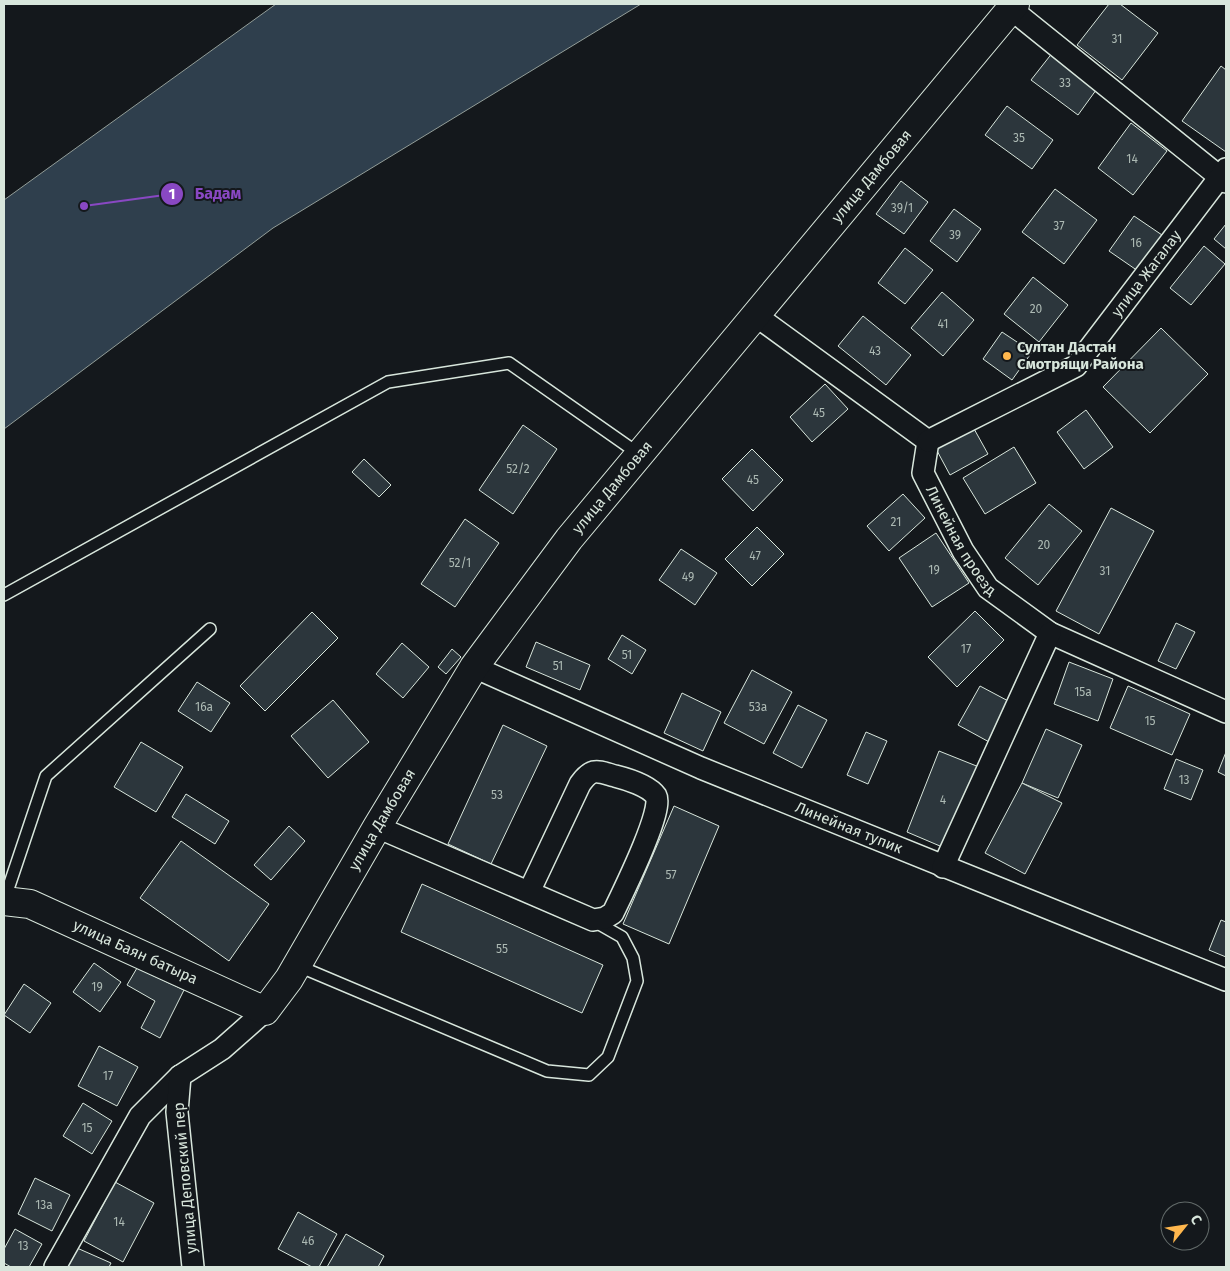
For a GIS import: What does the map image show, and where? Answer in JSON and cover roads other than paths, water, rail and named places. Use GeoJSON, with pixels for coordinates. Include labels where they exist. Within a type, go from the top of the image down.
{"type":"FeatureCollection","features":[{"type":"Feature","properties":{"kind":"street"},"geometry":{"type":"LineString","coordinates":[[1013,6],[1224,176]]}},
{"type":"Feature","properties":{"kind":"street","name":"улица Дамбовая"},"geometry":{"type":"LineString","coordinates":[[265,1011],[296,966],[377,827],[474,667],[569,539],[1013,6]]}},
{"type":"Feature","properties":{"kind":"street","name":"улица Жагалау"},"geometry":{"type":"LineString","coordinates":[[928,441],[1076,366],[1224,176]]}},
{"type":"Feature","properties":{"kind":"street"},"geometry":{"type":"LineString","coordinates":[[755,315],[928,441]]}},
{"type":"Feature","properties":{"kind":"street","name":"Линейная проезд"},"geometry":{"type":"LineString","coordinates":[[928,441],[924,473],[963,550],[988,588],[1050,633],[1226,712]]}},
{"type":"Feature","properties":{"kind":"street"},"geometry":{"type":"LineString","coordinates":[[943,867],[1050,633]]}},
{"type":"Feature","properties":{"kind":"street","name":"Линейная тупик"},"geometry":{"type":"LineString","coordinates":[[474,667],[701,768],[1226,980]]}},
{"type":"Feature","properties":{"kind":"street"},"geometry":{"type":"LineString","coordinates":[[377,827],[593,920],[604,918],[613,913],[654,821],[658,803],[656,796],[649,790],[623,778],[596,771],[587,774],[580,784],[530,892]]}},
{"type":"Feature","properties":{"kind":"street","name":"улица Баян батыра"},"geometry":{"type":"LineString","coordinates":[[4,901],[30,904],[265,1011]]}},
{"type":"Feature","properties":{"kind":"street"},"geometry":{"type":"LineString","coordinates":[[55,1267],[140,1116],[180,1076],[222,1049],[265,1011]]}},
{"type":"Feature","properties":{"kind":"street","name":"улица Деповский пер"},"geometry":{"type":"LineString","coordinates":[[180,1076],[177,1112],[193,1267]]}},
{"type":"Feature","properties":{"kind":"lane"},"geometry":{"type":"LineString","coordinates":[[4,595],[388,382],[509,363],[639,454]]}},
{"type":"Feature","properties":{"kind":"lane"},"geometry":{"type":"LineString","coordinates":[[4,901],[46,776],[210,629]]}},
{"type":"Feature","properties":{"kind":"lane"},"geometry":{"type":"LineString","coordinates":[[296,966],[547,1072],[589,1075],[608,1057],[637,981],[633,958],[622,937],[593,920]]}},
{"type":"Feature","properties":{"kind":"water"},"geometry":{"type":"Polygon","coordinates":[[[276,4],[641,4],[273,228],[4,429],[4,200],[276,4]]]}},
{"type":"Feature","properties":{"kind":"place","name":"Бадам"},"geometry":{"type":"Point","coordinates":[84,206]}},
{"type":"Feature","properties":{"kind":"place","name":"Султан Дастан Смотрящи Района"},"geometry":{"type":"Point","coordinates":[1007,356]}}]}
